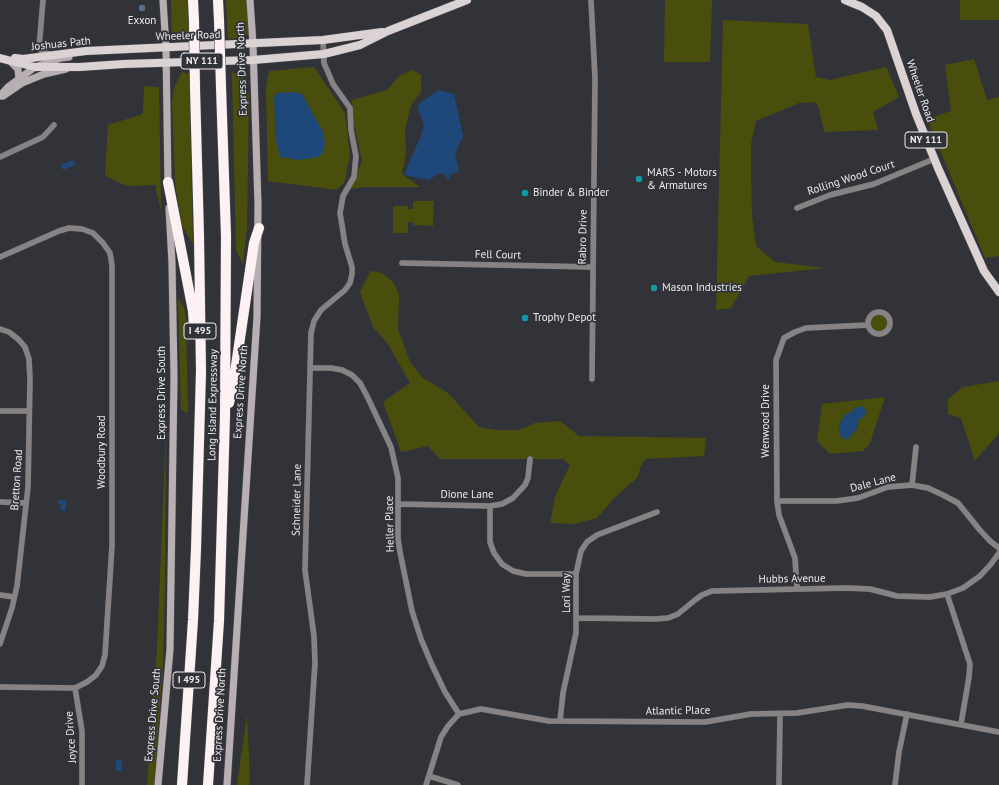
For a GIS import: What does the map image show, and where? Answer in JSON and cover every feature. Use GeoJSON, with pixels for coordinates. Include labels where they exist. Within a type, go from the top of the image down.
{"type":"FeatureCollection","features":[{"type":"Feature","properties":{"kind":"highway","name":"Long Island Expressway"},"geometry":{"type":"LineString","coordinates":[[182,785],[197,541],[200,371],[199,236],[193,0]]}},
{"type":"Feature","properties":{"kind":"highway","name":"Long Island Expressway"},"geometry":{"type":"LineString","coordinates":[[208,785],[219,607],[225,416],[226,236],[218,0]]}},
{"type":"Feature","properties":{"kind":"highway"},"geometry":{"type":"LineString","coordinates":[[168,182],[193,311],[195,347],[200,371]]}},
{"type":"Feature","properties":{"kind":"highway"},"geometry":{"type":"LineString","coordinates":[[225,416],[233,386],[254,243],[258,228]]}},
{"type":"Feature","properties":{"kind":"main road","name":"Express Drive South"},"geometry":{"type":"LineString","coordinates":[[158,785],[170,650],[174,377],[172,263],[168,182],[166,48],[163,0]]}},
{"type":"Feature","properties":{"kind":"main road","name":"Express Drive North"},"geometry":{"type":"LineString","coordinates":[[227,785],[257,317],[258,228],[253,44],[250,0]]}},
{"type":"Feature","properties":{"kind":"main road","name":"Wheeler Road"},"geometry":{"type":"LineString","coordinates":[[0,99],[22,83],[44,74],[80,67],[253,60],[324,54],[360,45],[388,31],[467,0]]}},
{"type":"Feature","properties":{"kind":"main road","name":"Wheeler Road"},"geometry":{"type":"LineString","coordinates":[[845,0],[862,7],[876,16],[887,30],[916,114],[934,159],[984,271],[999,292]]}},
{"type":"Feature","properties":{"kind":"main road","name":"Wheeler Road"},"geometry":{"type":"LineString","coordinates":[[0,96],[8,87],[35,66],[61,58],[125,50],[323,40],[388,31]]}},
{"type":"Feature","properties":{"kind":"main road","name":"Joshuas Path"},"geometry":{"type":"LineString","coordinates":[[0,57],[23,59],[86,52],[125,50]]}},
{"type":"Feature","properties":{"kind":"main road","name":"Joshuas Path"},"geometry":{"type":"LineString","coordinates":[[0,57],[10,61],[35,66],[80,67]]}},
{"type":"Feature","properties":{"kind":"main road"},"geometry":{"type":"LineString","coordinates":[[10,61],[18,69],[18,79]]}},
{"type":"Feature","properties":{"kind":"street"},"geometry":{"type":"LineString","coordinates":[[43,0],[39,48],[42,52],[53,56]]}},
{"type":"Feature","properties":{"kind":"street","name":"Rabro Drive"},"geometry":{"type":"LineString","coordinates":[[591,0],[595,78],[592,379]]}},
{"type":"Feature","properties":{"kind":"street","name":"Schneider Lane"},"geometry":{"type":"LineString","coordinates":[[307,785],[315,663],[314,636],[305,570],[311,333],[314,321],[321,310],[345,290],[350,283],[352,267],[343,233],[340,213],[343,196],[354,177],[356,156],[350,108],[333,84],[324,63],[323,40]]}},
{"type":"Feature","properties":{"kind":"street"},"geometry":{"type":"LineString","coordinates":[[0,157],[43,137],[54,124]]}},
{"type":"Feature","properties":{"kind":"street","name":"Rolling Wood Court"},"geometry":{"type":"LineString","coordinates":[[797,208],[830,195],[874,184],[934,159]]}},
{"type":"Feature","properties":{"kind":"street","name":"Woodbury Road"},"geometry":{"type":"LineString","coordinates":[[0,257],[69,228],[82,229],[93,233],[110,253],[112,265],[112,546],[105,656],[102,666],[96,674],[88,682],[75,688]]}},
{"type":"Feature","properties":{"kind":"street","name":"Fell Court"},"geometry":{"type":"LineString","coordinates":[[402,263],[593,267]]}},
{"type":"Feature","properties":{"kind":"street"},"geometry":{"type":"LineString","coordinates":[[878,312],[887,316],[890,326],[885,333],[878,335],[871,331],[868,324],[868,321],[872,315],[878,312]]}},
{"type":"Feature","properties":{"kind":"street","name":"Wenwood Drive"},"geometry":{"type":"LineString","coordinates":[[798,589],[795,558],[779,515],[777,501],[776,360],[784,338],[806,328],[868,324]]}},
{"type":"Feature","properties":{"kind":"street","name":"Bretton Road"},"geometry":{"type":"LineString","coordinates":[[0,329],[9,332],[18,338],[25,348],[29,359],[30,380],[26,503],[14,597],[0,644]]}},
{"type":"Feature","properties":{"kind":"street","name":"Heller Place"},"geometry":{"type":"LineString","coordinates":[[310,368],[331,368],[342,370],[352,375],[360,383],[391,447],[398,478],[398,539],[412,611],[421,639],[432,665],[445,692],[459,714]]}},
{"type":"Feature","properties":{"kind":"street"},"geometry":{"type":"LineString","coordinates":[[0,411],[29,411]]}},
{"type":"Feature","properties":{"kind":"street"},"geometry":{"type":"LineString","coordinates":[[912,485],[916,447]]}},
{"type":"Feature","properties":{"kind":"street","name":"Dione Lane"},"geometry":{"type":"LineString","coordinates":[[399,504],[490,506],[502,504],[513,498],[525,486],[528,478],[530,459]]}},
{"type":"Feature","properties":{"kind":"street","name":"Dale Lane"},"geometry":{"type":"LineString","coordinates":[[777,501],[836,501],[858,498],[888,487],[912,485],[928,488],[958,503],[979,529],[999,548]]}},
{"type":"Feature","properties":{"kind":"street"},"geometry":{"type":"LineString","coordinates":[[0,502],[26,503]]}},
{"type":"Feature","properties":{"kind":"street"},"geometry":{"type":"LineString","coordinates":[[490,506],[490,542],[494,554],[502,564],[513,571],[526,574],[576,574]]}},
{"type":"Feature","properties":{"kind":"street","name":"Lori Way"},"geometry":{"type":"LineString","coordinates":[[560,721],[563,693],[575,645],[577,618],[576,574],[581,551],[586,542],[597,535],[657,512]]}},
{"type":"Feature","properties":{"kind":"street","name":"Hubbs Avenue"},"geometry":{"type":"LineString","coordinates":[[577,618],[668,618],[678,614],[702,595],[712,591],[861,588],[897,596],[913,598],[930,597],[946,594],[963,588],[980,576],[999,553]]}},
{"type":"Feature","properties":{"kind":"street"},"geometry":{"type":"LineString","coordinates":[[946,594],[970,664],[970,677],[960,724]]}},
{"type":"Feature","properties":{"kind":"street"},"geometry":{"type":"LineString","coordinates":[[0,595],[14,597]]}},
{"type":"Feature","properties":{"kind":"street"},"geometry":{"type":"LineString","coordinates":[[0,688],[75,688]]}},
{"type":"Feature","properties":{"kind":"street","name":"Joyce Drive"},"geometry":{"type":"LineString","coordinates":[[75,688],[82,731],[82,785]]}},
{"type":"Feature","properties":{"kind":"street","name":"Atlantic Place"},"geometry":{"type":"LineString","coordinates":[[459,714],[481,710],[535,719],[560,721],[705,722],[751,714],[810,712],[848,705],[907,714],[999,732]]}},
{"type":"Feature","properties":{"kind":"street"},"geometry":{"type":"LineString","coordinates":[[426,785],[442,737],[448,726],[459,714]]}},
{"type":"Feature","properties":{"kind":"street"},"geometry":{"type":"LineString","coordinates":[[779,785],[780,714]]}},
{"type":"Feature","properties":{"kind":"street"},"geometry":{"type":"LineString","coordinates":[[895,785],[899,752],[907,714]]}},
{"type":"Feature","properties":{"kind":"street"},"geometry":{"type":"LineString","coordinates":[[429,776],[458,785]]}},
{"type":"Feature","properties":{"kind":"shaded area"},"geometry":{"type":"Polygon","coordinates":[[[171,0],[187,0],[190,40],[175,41],[175,39],[172,39],[171,0]]]}},
{"type":"Feature","properties":{"kind":"shaded area"},"geometry":{"type":"Polygon","coordinates":[[[226,0],[247,0],[248,34],[244,37],[228,39],[226,0]]]}},
{"type":"Feature","properties":{"kind":"shaded area"},"geometry":{"type":"Polygon","coordinates":[[[665,0],[712,0],[710,62],[664,62],[665,0]]]}},
{"type":"Feature","properties":{"kind":"shaded area"},"geometry":{"type":"Polygon","coordinates":[[[960,0],[999,0],[999,20],[960,20],[960,0]]]}},
{"type":"Feature","properties":{"kind":"shaded area"},"geometry":{"type":"Polygon","coordinates":[[[723,20],[808,24],[816,77],[830,80],[886,67],[899,97],[873,112],[878,130],[824,132],[819,108],[816,102],[799,103],[756,121],[751,144],[751,174],[752,215],[756,246],[775,262],[825,268],[749,276],[731,308],[716,310],[723,20]]]}},
{"type":"Feature","properties":{"kind":"shaded area"},"geometry":{"type":"Polygon","coordinates":[[[974,59],[987,100],[999,97],[999,256],[985,258],[927,119],[951,111],[945,65],[974,59]]]}},
{"type":"Feature","properties":{"kind":"shaded area"},"geometry":{"type":"Polygon","coordinates":[[[314,67],[345,113],[350,155],[345,181],[337,190],[268,181],[266,89],[269,71],[314,67]],[[295,92],[277,93],[274,98],[276,141],[323,132],[295,92]]]}},
{"type":"Feature","properties":{"kind":"shaded area"},"geometry":{"type":"Polygon","coordinates":[[[413,70],[421,75],[421,92],[411,105],[405,130],[406,153],[402,174],[420,187],[365,187],[350,189],[362,161],[354,124],[352,100],[387,90],[399,76],[413,70]]]}},
{"type":"Feature","properties":{"kind":"shaded area"},"geometry":{"type":"Polygon","coordinates":[[[182,72],[189,74],[193,244],[182,225],[175,184],[172,102],[174,88],[182,72]]]}},
{"type":"Feature","properties":{"kind":"shaded area"},"geometry":{"type":"Polygon","coordinates":[[[232,72],[241,75],[249,95],[247,228],[243,265],[236,250],[232,72]]]}},
{"type":"Feature","properties":{"kind":"shaded area"},"geometry":{"type":"Polygon","coordinates":[[[144,86],[159,87],[161,211],[155,185],[127,186],[105,176],[108,125],[143,114],[144,86]]]}},
{"type":"Feature","properties":{"kind":"shaded area"},"geometry":{"type":"Polygon","coordinates":[[[413,201],[434,201],[433,226],[413,225],[413,222],[408,222],[408,233],[393,233],[393,206],[408,206],[408,209],[413,209],[413,201]]]}},
{"type":"Feature","properties":{"kind":"shaded area"},"geometry":{"type":"Polygon","coordinates":[[[370,271],[382,273],[393,282],[399,295],[398,329],[410,362],[422,377],[448,393],[479,427],[497,430],[519,430],[535,423],[560,421],[579,436],[706,438],[704,456],[645,459],[640,468],[638,477],[615,497],[597,518],[575,524],[550,523],[555,497],[570,465],[563,459],[440,459],[428,446],[401,452],[383,402],[410,383],[388,344],[373,327],[360,292],[370,271]]]}},
{"type":"Feature","properties":{"kind":"shaded area"},"geometry":{"type":"Polygon","coordinates":[[[178,299],[184,307],[186,322],[188,413],[181,410],[178,299]]]}},
{"type":"Feature","properties":{"kind":"shaded area"},"geometry":{"type":"Polygon","coordinates":[[[879,314],[883,315],[887,319],[887,327],[883,331],[879,332],[875,331],[871,327],[870,323],[871,319],[875,315],[879,314]]]}},
{"type":"Feature","properties":{"kind":"shaded area"},"geometry":{"type":"Polygon","coordinates":[[[999,381],[999,433],[975,461],[961,418],[948,414],[948,399],[963,387],[999,381]]]}},
{"type":"Feature","properties":{"kind":"shaded area"},"geometry":{"type":"Polygon","coordinates":[[[885,397],[870,443],[863,451],[830,454],[817,441],[822,404],[885,397]],[[855,408],[850,413],[847,413],[840,423],[839,430],[841,437],[844,439],[857,428],[859,419],[855,408]]]}},
{"type":"Feature","properties":{"kind":"shaded area"},"geometry":{"type":"Polygon","coordinates":[[[166,429],[163,665],[154,785],[147,785],[157,649],[166,429]]]}},
{"type":"Feature","properties":{"kind":"shaded area"},"geometry":{"type":"Polygon","coordinates":[[[247,715],[250,780],[249,785],[237,785],[247,715]]]}},
{"type":"Feature","properties":{"kind":"water"},"geometry":{"type":"Polygon","coordinates":[[[438,90],[454,94],[463,136],[455,154],[459,172],[450,174],[451,179],[448,179],[444,174],[440,173],[428,180],[404,175],[424,125],[417,106],[438,90]]]}},
{"type":"Feature","properties":{"kind":"water"},"geometry":{"type":"Polygon","coordinates":[[[295,92],[302,94],[323,132],[325,144],[323,153],[318,157],[299,160],[280,157],[276,141],[274,98],[277,93],[295,92]]]}},
{"type":"Feature","properties":{"kind":"water"},"geometry":{"type":"Polygon","coordinates":[[[73,160],[75,165],[63,170],[61,165],[73,160]]]}},
{"type":"Feature","properties":{"kind":"water"},"geometry":{"type":"Polygon","coordinates":[[[862,406],[866,413],[859,419],[856,430],[848,439],[844,439],[841,437],[839,430],[841,420],[847,413],[850,413],[855,408],[862,406]]]}},
{"type":"Feature","properties":{"kind":"water"},"geometry":{"type":"Polygon","coordinates":[[[58,500],[67,501],[65,511],[60,510],[61,504],[58,503],[58,500]]]}},
{"type":"Feature","properties":{"kind":"water"},"geometry":{"type":"Polygon","coordinates":[[[116,760],[122,760],[122,771],[116,771],[116,760]]]}},
{"type":"Feature","properties":{"kind":"place","name":"Exxon"},"geometry":{"type":"Point","coordinates":[142,8]}},
{"type":"Feature","properties":{"kind":"place","name":"MARS - Motors & Armatures"},"geometry":{"type":"Point","coordinates":[639,179]}},
{"type":"Feature","properties":{"kind":"place","name":"Binder & Binder"},"geometry":{"type":"Point","coordinates":[525,193]}},
{"type":"Feature","properties":{"kind":"place","name":"Mason Industries"},"geometry":{"type":"Point","coordinates":[654,288]}},
{"type":"Feature","properties":{"kind":"place","name":"Trophy Depot"},"geometry":{"type":"Point","coordinates":[525,318]}}]}
